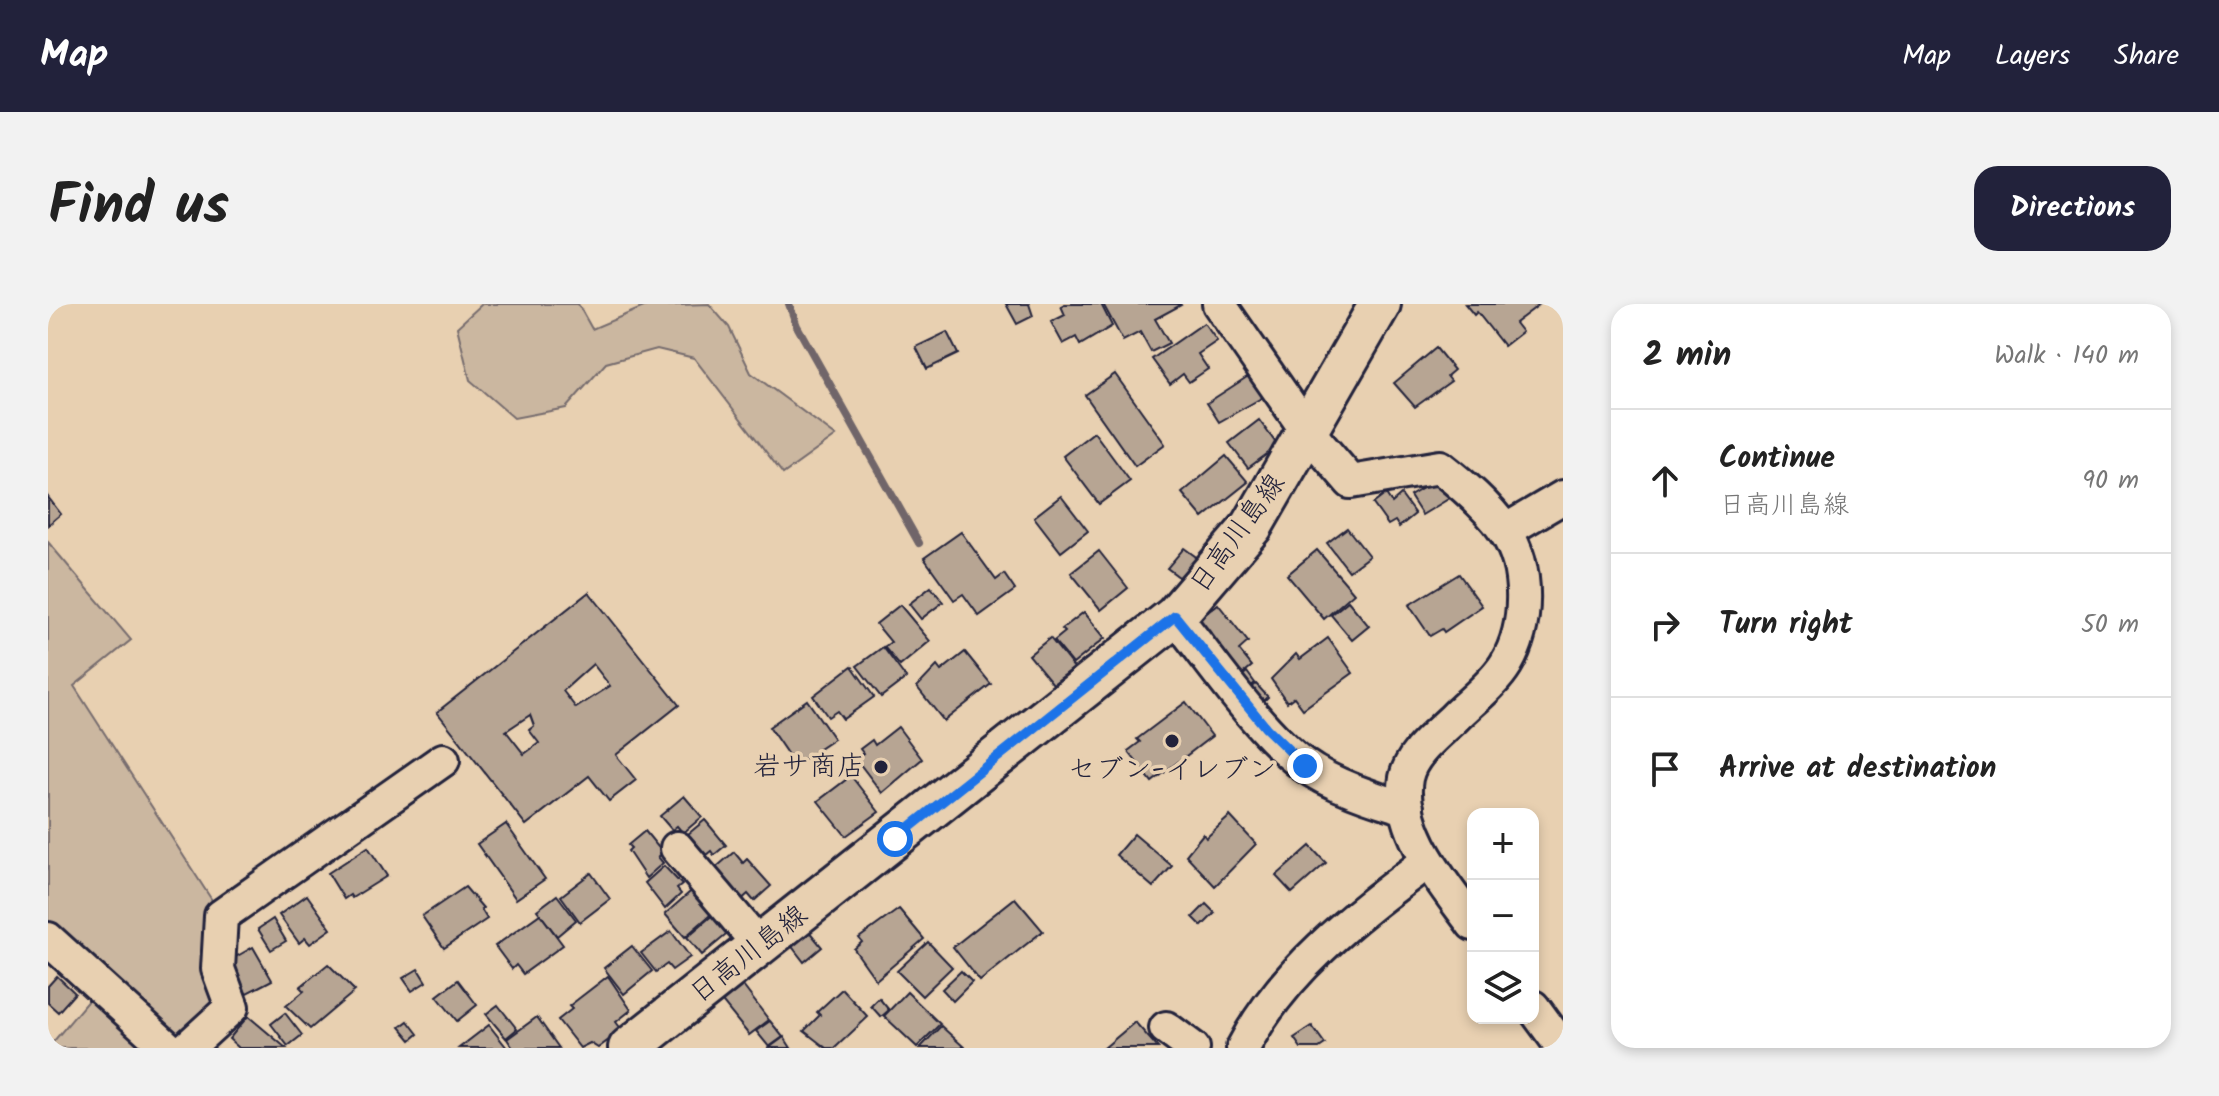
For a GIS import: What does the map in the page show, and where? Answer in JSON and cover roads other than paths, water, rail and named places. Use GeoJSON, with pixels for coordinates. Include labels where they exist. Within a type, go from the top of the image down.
{"type":"FeatureCollection","features":[{"type":"Feature","properties":{"kind":"main road","name":"日高川島線"},"geometry":{"type":"LineString","coordinates":[[629,1048],[1175,616],[1252,526],[1380,304]]}},
{"type":"Feature","properties":{"kind":"street"},"geometry":{"type":"LineString","coordinates":[[1226,306],[1308,432],[1351,482],[1440,467],[1466,488],[1505,531],[1520,565],[1520,634],[1505,667],[1418,753],[1406,776],[1407,808],[1428,861],[1467,916]]}},
{"type":"Feature","properties":{"kind":"street"},"geometry":{"type":"LineString","coordinates":[[1505,531],[1563,497]]}},
{"type":"Feature","properties":{"kind":"street"},"geometry":{"type":"LineString","coordinates":[[1175,616],[1266,728],[1305,766],[1379,801],[1407,808]]}},
{"type":"Feature","properties":{"kind":"street"},"geometry":{"type":"LineString","coordinates":[[187,1048],[232,1007],[218,969],[221,916],[443,760]]}},
{"type":"Feature","properties":{"kind":"street"},"geometry":{"type":"LineString","coordinates":[[677,848],[760,946]]}},
{"type":"Feature","properties":{"kind":"street"},"geometry":{"type":"LineString","coordinates":[[1243,1048],[1298,970],[1340,929],[1428,861]]}},
{"type":"Feature","properties":{"kind":"street"},"geometry":{"type":"LineString","coordinates":[[48,939],[168,1048]]}},
{"type":"Feature","properties":{"kind":"street"},"geometry":{"type":"LineString","coordinates":[[1539,1015],[1563,1048]]}},
{"type":"Feature","properties":{"kind":"street"},"geometry":{"type":"LineString","coordinates":[[1166,1028],[1193,1048]]}},
{"type":"Feature","properties":{"kind":"waterway"},"geometry":{"type":"LineString","coordinates":[[789,304],[797,326],[919,543]]}},
{"type":"Feature","properties":{"kind":"place","name":"セブン-イレブン"},"geometry":{"type":"Point","coordinates":[1172,741]}},
{"type":"Feature","properties":{"kind":"place","name":"岩サ商店"},"geometry":{"type":"Point","coordinates":[881,767]}}]}
